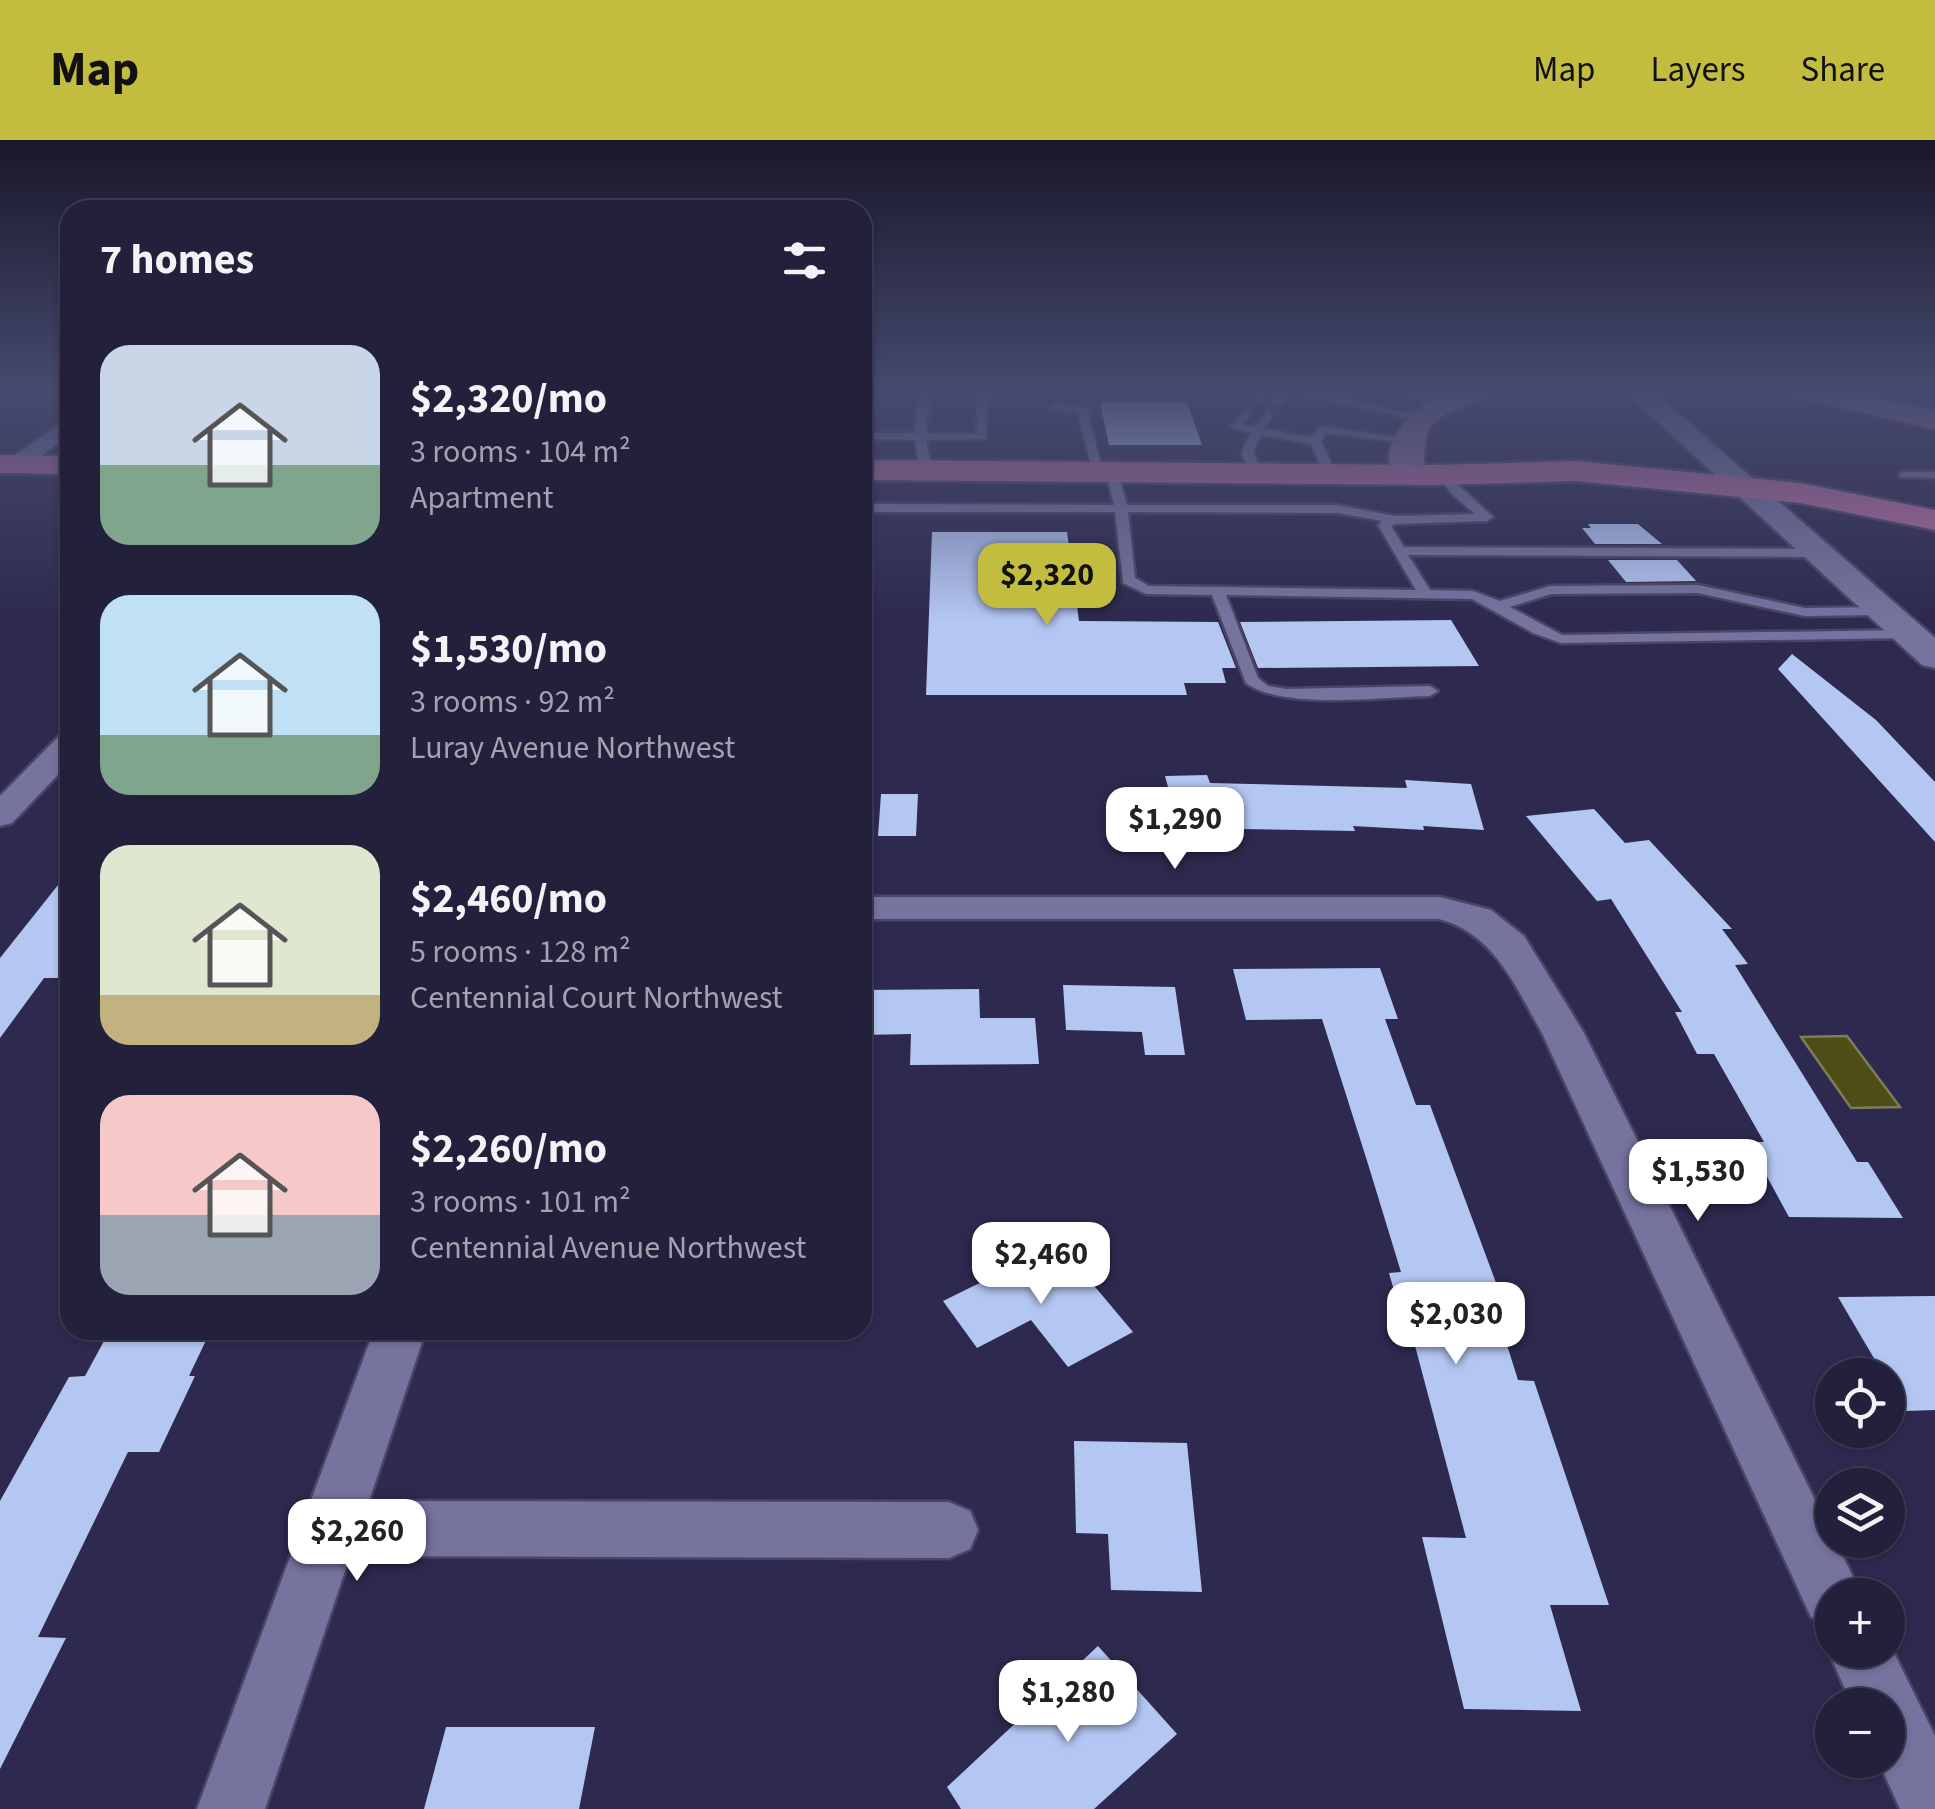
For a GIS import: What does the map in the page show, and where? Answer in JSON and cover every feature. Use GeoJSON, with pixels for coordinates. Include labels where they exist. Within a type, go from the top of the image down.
{"type":"FeatureCollection","features":[{"type":"Feature","properties":{"kind":"highway"},"geometry":{"type":"LineString","coordinates":[[872,470],[1444,475],[1546,470],[1800,493],[1935,520]]}},
{"type":"Feature","properties":{"kind":"highway"},"geometry":{"type":"LineString","coordinates":[[1444,475],[1504,484],[1624,491],[1771,512],[1935,543]]}},
{"type":"Feature","properties":{"kind":"main road"},"geometry":{"type":"LineString","coordinates":[[1407,475],[1408,467]]}},
{"type":"Feature","properties":{"kind":"street"},"geometry":{"type":"LineString","coordinates":[[1721,467],[1922,646]]}},
{"type":"Feature","properties":{"kind":"street"},"geometry":{"type":"LineString","coordinates":[[0,816],[60,752]]}},
{"type":"Feature","properties":{"kind":"street"},"geometry":{"type":"LineString","coordinates":[[33,780],[60,780]]}},
{"type":"Feature","properties":{"kind":"street"},"geometry":{"type":"LineString","coordinates":[[872,908],[1352,906],[1440,908],[1478,918],[1510,945],[1563,1032],[1823,1578]]}},
{"type":"Feature","properties":{"kind":"street"},"geometry":{"type":"LineString","coordinates":[[231,1809],[396,1340]]}},
{"type":"Feature","properties":{"kind":"street"},"geometry":{"type":"LineString","coordinates":[[329,1528],[949,1530]]}},
{"type":"Feature","properties":{"kind":"street"},"geometry":{"type":"LineString","coordinates":[[1905,1747],[1935,1809]]}},
{"type":"Feature","properties":{"kind":"lane"},"geometry":{"type":"LineString","coordinates":[[1104,467],[1120,507],[1128,580],[1146,590],[1473,596],[1502,605],[1534,631],[1561,639],[1922,646]]}},
{"type":"Feature","properties":{"kind":"lane"},"geometry":{"type":"LineString","coordinates":[[1253,467],[1256,474]]}},
{"type":"Feature","properties":{"kind":"lane"},"geometry":{"type":"LineString","coordinates":[[1329,467],[1330,474]]}},
{"type":"Feature","properties":{"kind":"lane"},"geometry":{"type":"LineString","coordinates":[[872,508],[1337,509],[1395,520],[1487,517],[1459,495],[1444,475]]}},
{"type":"Feature","properties":{"kind":"lane"},"geometry":{"type":"LineString","coordinates":[[1904,475],[1935,475]]}},
{"type":"Feature","properties":{"kind":"lane"},"geometry":{"type":"LineString","coordinates":[[1395,520],[1384,525],[1425,594]]}},
{"type":"Feature","properties":{"kind":"lane"},"geometry":{"type":"LineString","coordinates":[[1400,551],[1817,553]]}},
{"type":"Feature","properties":{"kind":"lane"},"geometry":{"type":"LineString","coordinates":[[1502,605],[1550,590],[1698,589],[1732,593],[1805,612],[1880,611]]}},
{"type":"Feature","properties":{"kind":"lane"},"geometry":{"type":"LineString","coordinates":[[1218,593],[1251,680],[1262,689],[1286,694],[1430,691]]}},
{"type":"Feature","properties":{"kind":"shaded area"},"geometry":{"type":"Polygon","coordinates":[[[1847,1036],[1900,1107],[1851,1108],[1801,1037],[1847,1036]]]}},
{"type":"Feature","properties":{"kind":"building"},"geometry":{"type":"Polygon","coordinates":[[[1588,524],[1638,524],[1662,544],[1595,544],[1582,528],[1591,528],[1588,524]]]}},
{"type":"Feature","properties":{"kind":"building"},"geometry":{"type":"Polygon","coordinates":[[[932,532],[1067,532],[1079,621],[1218,622],[1236,668],[1222,668],[1226,683],[1184,683],[1187,695],[926,695],[932,532]]]}},
{"type":"Feature","properties":{"kind":"building"},"geometry":{"type":"Polygon","coordinates":[[[1608,560],[1677,560],[1696,581],[1626,582],[1608,560]]]}},
{"type":"Feature","properties":{"kind":"building"},"geometry":{"type":"Polygon","coordinates":[[[1451,620],[1479,666],[1258,668],[1240,622],[1451,620]]]}},
{"type":"Feature","properties":{"kind":"building"},"geometry":{"type":"Polygon","coordinates":[[[1792,654],[1876,720],[1935,782],[1935,842],[1778,669],[1792,654]]]}},
{"type":"Feature","properties":{"kind":"building"},"geometry":{"type":"Polygon","coordinates":[[[1207,775],[1210,783],[1407,788],[1405,780],[1471,784],[1484,830],[1423,826],[1424,830],[1353,826],[1355,831],[1179,828],[1165,776],[1207,775]]]}},
{"type":"Feature","properties":{"kind":"building"},"geometry":{"type":"Polygon","coordinates":[[[881,794],[918,794],[916,836],[878,836],[881,794]]]}},
{"type":"Feature","properties":{"kind":"building"},"geometry":{"type":"Polygon","coordinates":[[[1594,809],[1625,843],[1649,840],[1732,929],[1722,929],[1748,964],[1735,965],[1857,1162],[1868,1162],[1903,1218],[1789,1217],[1748,1142],[1764,1142],[1714,1054],[1697,1054],[1675,1012],[1682,1012],[1611,899],[1597,901],[1526,816],[1594,809]]]}},
{"type":"Feature","properties":{"kind":"building"},"geometry":{"type":"Polygon","coordinates":[[[60,883],[60,978],[44,978],[0,1038],[0,958],[60,883]]]}},
{"type":"Feature","properties":{"kind":"building"},"geometry":{"type":"Polygon","coordinates":[[[1380,968],[1398,1019],[1385,1019],[1416,1105],[1430,1105],[1505,1307],[1495,1307],[1518,1380],[1534,1381],[1609,1605],[1550,1605],[1581,1711],[1464,1709],[1422,1537],[1466,1538],[1405,1308],[1399,1308],[1389,1273],[1401,1272],[1368,1164],[1322,1019],[1246,1020],[1233,969],[1380,968]]]}},
{"type":"Feature","properties":{"kind":"building"},"geometry":{"type":"Polygon","coordinates":[[[1063,985],[1175,987],[1185,1055],[1145,1055],[1142,1032],[1066,1030],[1063,985]]]}},
{"type":"Feature","properties":{"kind":"building"},"geometry":{"type":"Polygon","coordinates":[[[979,989],[980,1018],[1035,1018],[1039,1064],[910,1065],[911,1034],[872,1035],[872,990],[979,989]]]}},
{"type":"Feature","properties":{"kind":"building"},"geometry":{"type":"Polygon","coordinates":[[[1059,1244],[1133,1332],[1068,1367],[1031,1320],[977,1348],[943,1301],[1059,1244]]]}},
{"type":"Feature","properties":{"kind":"building"},"geometry":{"type":"Polygon","coordinates":[[[1935,1296],[1935,1410],[1905,1411],[1905,1358],[1874,1358],[1838,1297],[1935,1296]]]}},
{"type":"Feature","properties":{"kind":"building"},"geometry":{"type":"Polygon","coordinates":[[[105,1340],[206,1340],[189,1376],[195,1376],[159,1452],[128,1452],[38,1637],[66,1638],[0,1769],[0,1501],[69,1377],[85,1376],[105,1340]]]}},
{"type":"Feature","properties":{"kind":"building"},"geometry":{"type":"Polygon","coordinates":[[[1074,1441],[1187,1443],[1202,1592],[1111,1590],[1108,1534],[1076,1533],[1074,1441]]]}},
{"type":"Feature","properties":{"kind":"building"},"geometry":{"type":"Polygon","coordinates":[[[1098,1646],[1177,1734],[1094,1809],[961,1809],[947,1787],[1098,1646]]]}},
{"type":"Feature","properties":{"kind":"building"},"geometry":{"type":"Polygon","coordinates":[[[446,1727],[595,1727],[579,1809],[424,1809],[446,1727]]]}}]}
